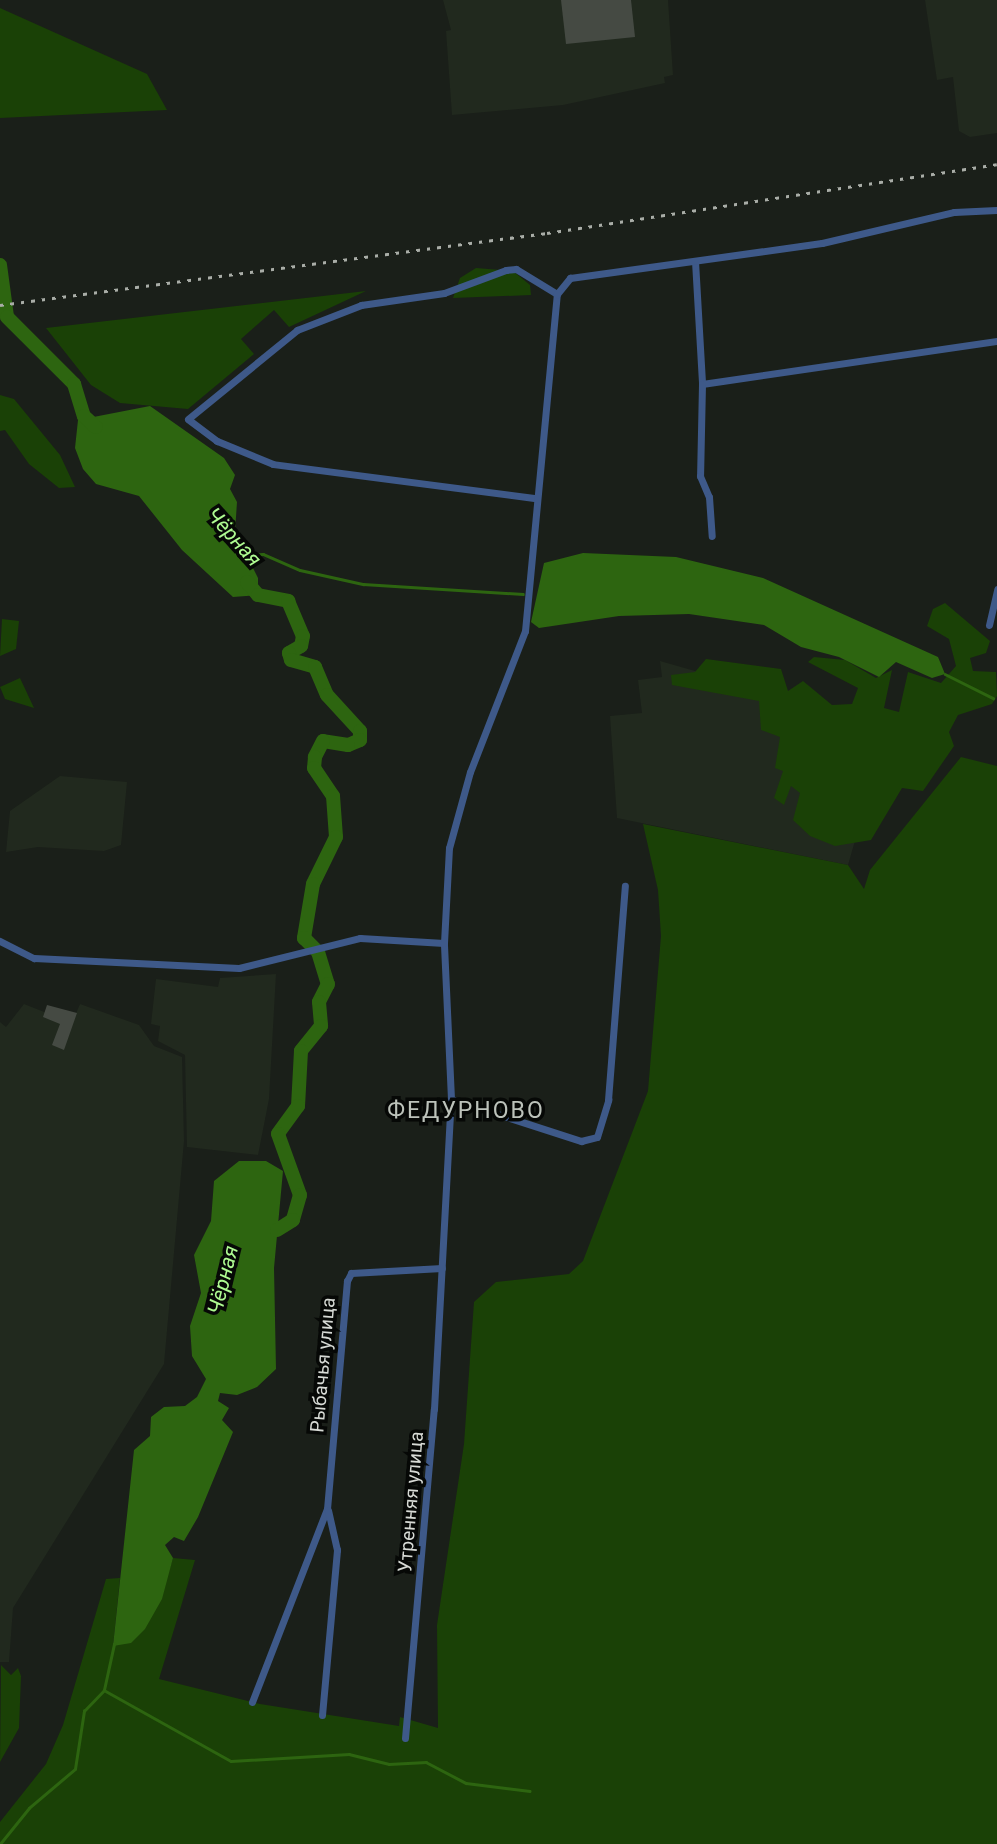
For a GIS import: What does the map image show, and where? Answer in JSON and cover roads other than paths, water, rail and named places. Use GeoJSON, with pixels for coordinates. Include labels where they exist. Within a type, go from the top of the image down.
{"type":"FeatureCollection","features":[{"type":"Feature","properties":{"kind":"street"},"geometry":{"type":"LineString","coordinates":[[534,498],[273,464],[217,442],[188,419],[297,330],[361,304],[444,293],[506,270],[516,269],[557,293],[570,278],[822,243],[954,212],[997,210]]}},
{"type":"Feature","properties":{"kind":"street"},"geometry":{"type":"LineString","coordinates":[[695,261],[702,384],[700,476],[709,496],[712,536]]}},
{"type":"Feature","properties":{"kind":"street","name":"Утренняя улица"},"geometry":{"type":"LineString","coordinates":[[405,1738],[442,1268],[451,1099],[444,943],[451,836],[525,631],[534,498],[557,293]]}},
{"type":"Feature","properties":{"kind":"street"},"geometry":{"type":"LineString","coordinates":[[702,384],[997,341]]}},
{"type":"Feature","properties":{"kind":"street"},"geometry":{"type":"LineString","coordinates":[[989,625],[997,589]]}},
{"type":"Feature","properties":{"kind":"street"},"geometry":{"type":"LineString","coordinates":[[451,1099],[581,1141],[597,1137],[608,1100],[625,886]]}},
{"type":"Feature","properties":{"kind":"street"},"geometry":{"type":"LineString","coordinates":[[0,941],[25,956],[239,968],[325,944],[378,937],[444,943]]}},
{"type":"Feature","properties":{"kind":"street","name":"Рыбачья улица"},"geometry":{"type":"LineString","coordinates":[[327,1509],[346,1280],[351,1273],[442,1268]]}},
{"type":"Feature","properties":{"kind":"street"},"geometry":{"type":"LineString","coordinates":[[252,1702],[327,1509]]}},
{"type":"Feature","properties":{"kind":"street"},"geometry":{"type":"LineString","coordinates":[[322,1715],[337,1550],[327,1509]]}},
{"type":"Feature","properties":{"kind":"water"},"geometry":{"type":"Polygon","coordinates":[[[150,406],[224,458],[235,475],[230,489],[237,502],[235,532],[258,578],[258,595],[233,597],[182,550],[139,496],[96,484],[83,469],[75,448],[78,420],[150,406]]]}},
{"type":"Feature","properties":{"kind":"water"},"geometry":{"type":"Polygon","coordinates":[[[583,553],[676,557],[763,578],[938,657],[945,674],[932,678],[896,662],[879,677],[839,657],[801,647],[764,625],[689,614],[619,616],[539,628],[531,622],[544,563],[583,553]]]}},
{"type":"Feature","properties":{"kind":"water"},"geometry":{"type":"Polygon","coordinates":[[[239,1161],[266,1161],[283,1171],[274,1268],[276,1369],[257,1387],[237,1395],[220,1393],[218,1401],[229,1408],[222,1420],[233,1432],[198,1517],[184,1541],[174,1537],[165,1545],[173,1558],[162,1599],[145,1629],[131,1643],[113,1646],[134,1450],[150,1436],[151,1417],[164,1407],[185,1406],[197,1397],[206,1379],[192,1356],[190,1326],[201,1293],[194,1255],[211,1221],[214,1181],[239,1161]]]}},
{"type":"Feature","properties":{"kind":"waterway","name":"Чёрная"},"geometry":{"type":"LineString","coordinates":[[0,265],[7,317],[74,384],[84,416],[96,427]]}},
{"type":"Feature","properties":{"kind":"waterway"},"geometry":{"type":"LineString","coordinates":[[245,555],[263,554],[300,570],[363,584],[523,594]]}},
{"type":"Feature","properties":{"kind":"waterway","name":"Чёрная"},"geometry":{"type":"LineString","coordinates":[[247,582],[258,595],[288,601],[303,636],[301,646],[289,653],[291,660],[315,667],[327,695],[360,731],[360,740],[348,745],[323,741],[315,757],[314,768],[333,796],[336,837],[313,884],[304,938],[318,952],[328,984],[319,1002],[321,1026],[301,1051],[298,1106],[278,1134],[300,1195],[293,1220],[277,1230]]}},
{"type":"Feature","properties":{"kind":"waterway"},"geometry":{"type":"LineString","coordinates":[[945,674],[993,698]]}},
{"type":"Feature","properties":{"kind":"waterway","name":"Чёрная"},"geometry":{"type":"LineString","coordinates":[[0,1844],[29,1808],[75,1769],[84,1711],[104,1690],[114,1644]]}},
{"type":"Feature","properties":{"kind":"waterway"},"geometry":{"type":"LineString","coordinates":[[104,1690],[231,1761],[349,1754],[389,1764],[426,1762],[466,1783],[529,1791]]}},
{"type":"Feature","properties":{"kind":"railway"},"geometry":{"type":"LineString","coordinates":[[0,305],[547,233],[997,164]]}},
{"type":"Feature","properties":{"kind":"district","name":"ФЕДУРНОВО"},"geometry":{"type":"Point","coordinates":[466,1111]}}]}
